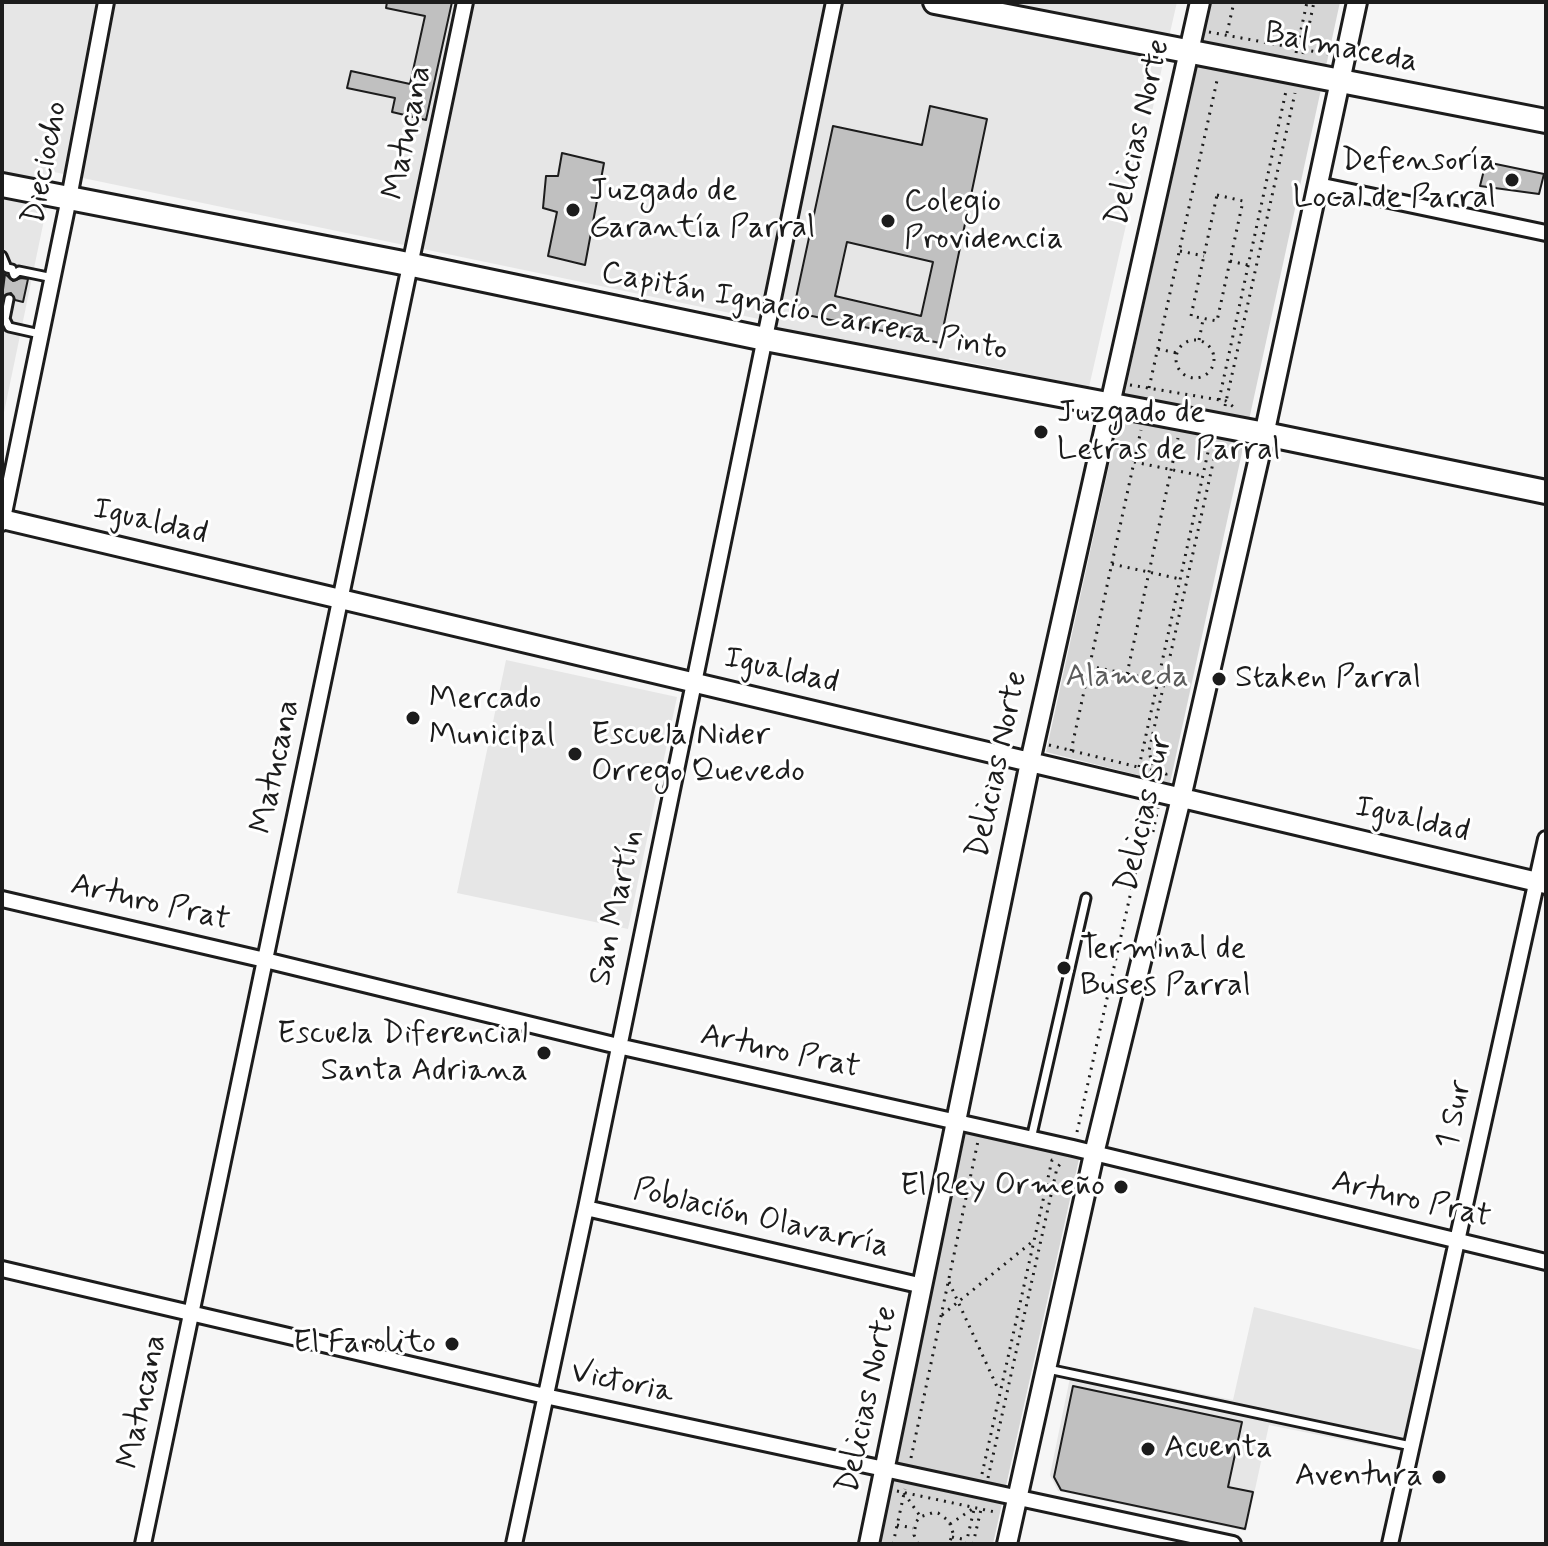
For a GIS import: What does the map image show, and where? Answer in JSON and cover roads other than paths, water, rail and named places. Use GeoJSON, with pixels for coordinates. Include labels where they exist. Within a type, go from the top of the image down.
{"type":"FeatureCollection","features":[{"type":"Feature","properties":{"kind":"main road","name":"Balmaceda"},"geometry":{"type":"LineString","coordinates":[[935,2],[1189,52],[1293,82],[1340,81],[1546,121]]}},
{"type":"Feature","properties":{"kind":"main road","name":"Capitán Ignacio Carrera Pinto"},"geometry":{"type":"LineString","coordinates":[[2,185],[1546,492]]}},
{"type":"Feature","properties":{"kind":"street","name":"Dieciocho"},"geometry":{"type":"LineString","coordinates":[[2,520],[106,2]]}},
{"type":"Feature","properties":{"kind":"street","name":"Matucana"},"geometry":{"type":"LineString","coordinates":[[143,1544],[465,2]]}},
{"type":"Feature","properties":{"kind":"street","name":"San Martín"},"geometry":{"type":"LineString","coordinates":[[514,1544],[834,2]]}},
{"type":"Feature","properties":{"kind":"street","name":"Delicias Norte"},"geometry":{"type":"LineString","coordinates":[[869,1544],[1030,762],[1200,2]]}},
{"type":"Feature","properties":{"kind":"street","name":"Delicias Sur"},"geometry":{"type":"LineString","coordinates":[[1007,1544],[1046,1368],[1087,1152],[1181,798],[1265,434],[1357,2]]}},
{"type":"Feature","properties":{"kind":"street"},"geometry":{"type":"LineString","coordinates":[[1318,185],[1546,233]]}},
{"type":"Feature","properties":{"kind":"street","name":"Igualdad"},"geometry":{"type":"LineString","coordinates":[[2,520],[1541,883]]}},
{"type":"Feature","properties":{"kind":"street","name":"1 Sur"},"geometry":{"type":"LineString","coordinates":[[1390,1544],[1541,883],[1546,839]]}},
{"type":"Feature","properties":{"kind":"street","name":"Arturo Prat"},"geometry":{"type":"LineString","coordinates":[[2,899],[618,1046],[955,1120],[1546,1262]]}},
{"type":"Feature","properties":{"kind":"street","name":"Población Olavarría"},"geometry":{"type":"LineString","coordinates":[[586,1208],[923,1286]]}},
{"type":"Feature","properties":{"kind":"street","name":"Victoria"},"geometry":{"type":"LineString","coordinates":[[2,1269],[883,1479],[908,1475],[978,1489],[1016,1507],[1233,1544]]}},
{"type":"Feature","properties":{"kind":"lane"},"geometry":{"type":"LineString","coordinates":[[2,256],[14,275],[19,271],[53,278]]}},
{"type":"Feature","properties":{"kind":"lane"},"geometry":{"type":"LineString","coordinates":[[9,299],[5,319],[9,327],[41,335]]}},
{"type":"Feature","properties":{"kind":"lane"},"geometry":{"type":"LineString","coordinates":[[1031,1139],[1086,898]]}},
{"type":"Feature","properties":{"kind":"lane"},"geometry":{"type":"LineString","coordinates":[[1046,1368],[1411,1446]]}},
{"type":"Feature","properties":{"kind":"place","name":"Defensoría Local de Parral"},"geometry":{"type":"Point","coordinates":[1512,180]}},
{"type":"Feature","properties":{"kind":"place","name":"Juzgado de Garantía Parral"},"geometry":{"type":"Point","coordinates":[573,210]}},
{"type":"Feature","properties":{"kind":"place","name":"Colegio Providencia"},"geometry":{"type":"Point","coordinates":[888,221]}},
{"type":"Feature","properties":{"kind":"place","name":"Juzgado de Letras de Parral"},"geometry":{"type":"Point","coordinates":[1041,432]}},
{"type":"Feature","properties":{"kind":"place","name":"Staken Parral"},"geometry":{"type":"Point","coordinates":[1219,679]}},
{"type":"Feature","properties":{"kind":"place","name":"Mercado Municipal"},"geometry":{"type":"Point","coordinates":[413,718]}},
{"type":"Feature","properties":{"kind":"place","name":"Escuela Nider Orrego Quevedo"},"geometry":{"type":"Point","coordinates":[575,754]}},
{"type":"Feature","properties":{"kind":"place","name":"Terminal de Buses Parral"},"geometry":{"type":"Point","coordinates":[1064,968]}},
{"type":"Feature","properties":{"kind":"place","name":"Escuela Diferencial Santa Adriana"},"geometry":{"type":"Point","coordinates":[544,1053]}},
{"type":"Feature","properties":{"kind":"place","name":"El Rey Ormeño"},"geometry":{"type":"Point","coordinates":[1121,1187]}},
{"type":"Feature","properties":{"kind":"place","name":"El Farolito"},"geometry":{"type":"Point","coordinates":[452,1344]}},
{"type":"Feature","properties":{"kind":"place","name":"Acuenta"},"geometry":{"type":"Point","coordinates":[1148,1449]}},
{"type":"Feature","properties":{"kind":"place","name":"Aventura"},"geometry":{"type":"Point","coordinates":[1439,1477]}},
{"type":"Feature","properties":{"kind":"park label","name":"Alameda"},"geometry":{"type":"Point","coordinates":[1127,678]}}]}
